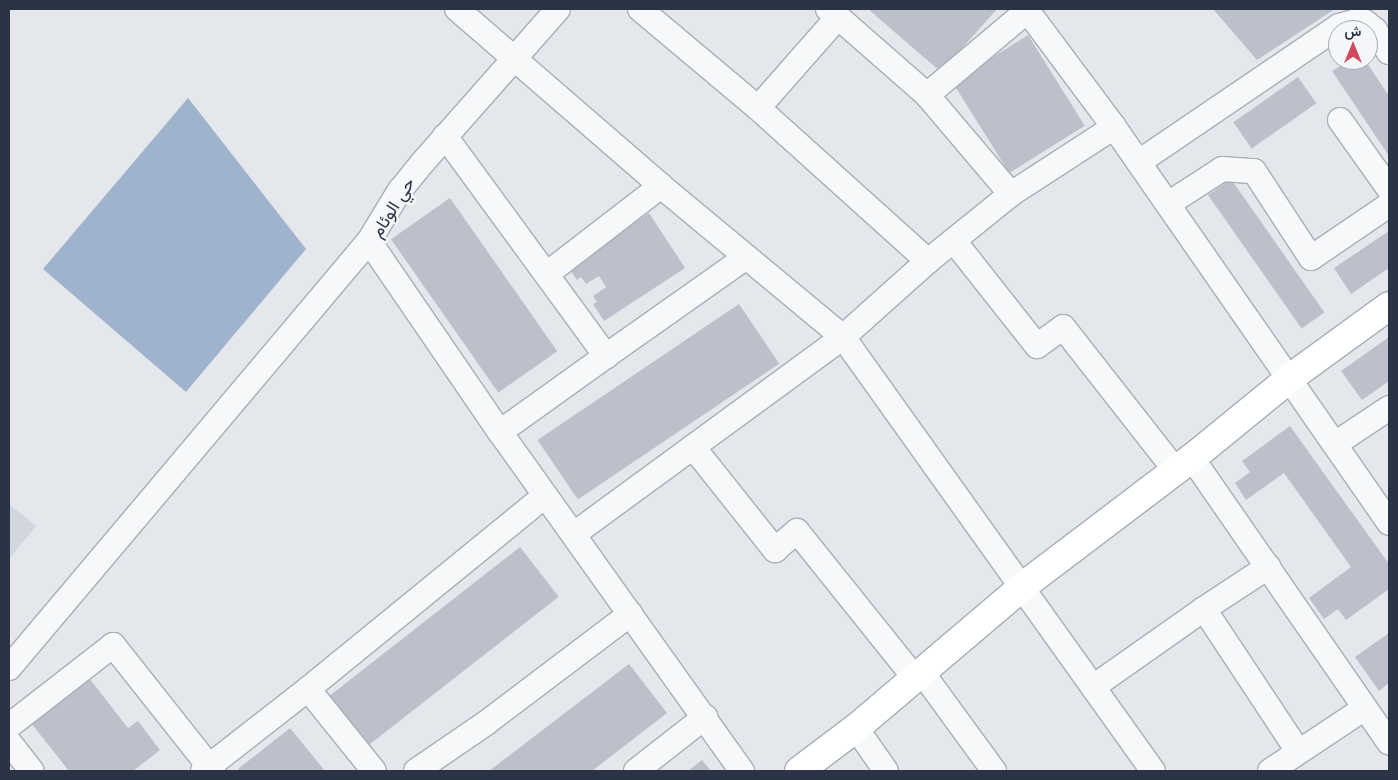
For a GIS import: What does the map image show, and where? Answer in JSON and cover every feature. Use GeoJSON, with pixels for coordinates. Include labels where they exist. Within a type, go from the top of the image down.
{"type":"FeatureCollection","features":[{"type":"Feature","properties":{"kind":"street"},"geometry":{"type":"LineString","coordinates":[[457,9],[745,258],[843,337],[1152,771]]}},
{"type":"Feature","properties":{"kind":"street","name":"حي الوئام"},"geometry":{"type":"LineString","coordinates":[[558,9],[445,136],[400,190],[369,241],[545,496],[742,771]]}},
{"type":"Feature","properties":{"kind":"street"},"geometry":{"type":"LineString","coordinates":[[640,9],[758,108],[928,261]]}},
{"type":"Feature","properties":{"kind":"street"},"geometry":{"type":"LineString","coordinates":[[927,95],[1026,10],[1139,162],[1389,523]]}},
{"type":"Feature","properties":{"kind":"street"},"geometry":{"type":"LineString","coordinates":[[758,108],[833,13],[927,95],[1011,194]]}},
{"type":"Feature","properties":{"kind":"street"},"geometry":{"type":"LineString","coordinates":[[1139,162],[1338,26],[1357,20],[1365,22],[1375,30],[1389,52]]}},
{"type":"Feature","properties":{"kind":"street"},"geometry":{"type":"LineString","coordinates":[[1340,120],[1389,189]]}},
{"type":"Feature","properties":{"kind":"street"},"geometry":{"type":"LineString","coordinates":[[574,534],[843,337],[928,261],[1011,194],[1114,127]]}},
{"type":"Feature","properties":{"kind":"street"},"geometry":{"type":"LineString","coordinates":[[445,136],[548,273],[606,356]]}},
{"type":"Feature","properties":{"kind":"street"},"geometry":{"type":"LineString","coordinates":[[1168,204],[1222,169],[1254,171],[1311,258],[1389,205]]}},
{"type":"Feature","properties":{"kind":"street"},"geometry":{"type":"LineString","coordinates":[[548,273],[661,186]]}},
{"type":"Feature","properties":{"kind":"street"},"geometry":{"type":"LineString","coordinates":[[9,668],[369,241]]}},
{"type":"Feature","properties":{"kind":"street"},"geometry":{"type":"LineString","coordinates":[[954,241],[1037,346],[1063,327],[1183,464],[1268,567],[1389,743]]}},
{"type":"Feature","properties":{"kind":"street"},"geometry":{"type":"LineString","coordinates":[[500,432],[745,258]]}},
{"type":"Feature","properties":{"kind":"street"},"geometry":{"type":"LineString","coordinates":[[799,771],[856,728],[1022,587],[1183,464],[1290,378],[1389,306]]}},
{"type":"Feature","properties":{"kind":"street"},"geometry":{"type":"LineString","coordinates":[[1335,444],[1389,408]]}},
{"type":"Feature","properties":{"kind":"street"},"geometry":{"type":"LineString","coordinates":[[693,447],[775,550],[797,531],[918,674],[994,771]]}},
{"type":"Feature","properties":{"kind":"street"},"geometry":{"type":"LineString","coordinates":[[9,726],[113,645],[208,770],[545,496]]}},
{"type":"Feature","properties":{"kind":"street"},"geometry":{"type":"LineString","coordinates":[[1093,688],[1204,609],[1268,567]]}},
{"type":"Feature","properties":{"kind":"street"},"geometry":{"type":"LineString","coordinates":[[1204,609],[1298,751]]}},
{"type":"Feature","properties":{"kind":"street"},"geometry":{"type":"LineString","coordinates":[[416,771],[486,723],[630,614]]}},
{"type":"Feature","properties":{"kind":"street"},"geometry":{"type":"LineString","coordinates":[[308,689],[374,771]]}},
{"type":"Feature","properties":{"kind":"street"},"geometry":{"type":"LineString","coordinates":[[1270,771],[1365,708]]}},
{"type":"Feature","properties":{"kind":"street"},"geometry":{"type":"LineString","coordinates":[[636,771],[705,717]]}},
{"type":"Feature","properties":{"kind":"street"},"geometry":{"type":"LineString","coordinates":[[856,728],[886,771]]}},
{"type":"Feature","properties":{"kind":"street"},"geometry":{"type":"LineString","coordinates":[[9,742],[32,771]]}},
{"type":"Feature","properties":{"kind":"shaded area"},"geometry":{"type":"Polygon","coordinates":[[[9,504],[36,526],[9,559],[9,504]]]}},
{"type":"Feature","properties":{"kind":"water"},"geometry":{"type":"Polygon","coordinates":[[[188,98],[306,249],[186,392],[43,269],[188,98]]]}},
{"type":"Feature","properties":{"kind":"building"},"geometry":{"type":"Polygon","coordinates":[[[868,9],[997,9],[941,72],[868,9]]]}},
{"type":"Feature","properties":{"kind":"building"},"geometry":{"type":"Polygon","coordinates":[[[1213,9],[1335,9],[1257,60],[1213,9]]]}},
{"type":"Feature","properties":{"kind":"building"},"geometry":{"type":"Polygon","coordinates":[[[1028,35],[1085,126],[1009,173],[953,82],[1028,35]]]}},
{"type":"Feature","properties":{"kind":"building"},"geometry":{"type":"Polygon","coordinates":[[[1372,70],[1389,96],[1389,156],[1332,71],[1372,70]]]}},
{"type":"Feature","properties":{"kind":"building"},"geometry":{"type":"Polygon","coordinates":[[[1298,77],[1316,103],[1252,149],[1233,122],[1298,77]]]}},
{"type":"Feature","properties":{"kind":"building"},"geometry":{"type":"Polygon","coordinates":[[[1231,179],[1324,313],[1302,329],[1208,195],[1231,179]]]}},
{"type":"Feature","properties":{"kind":"building"},"geometry":{"type":"Polygon","coordinates":[[[450,198],[557,351],[498,392],[391,239],[450,198]]]}},
{"type":"Feature","properties":{"kind":"building"},"geometry":{"type":"Polygon","coordinates":[[[649,213],[685,268],[604,321],[593,304],[597,302],[593,296],[606,287],[599,276],[586,284],[581,277],[577,280],[568,267],[649,213]]]}},
{"type":"Feature","properties":{"kind":"building"},"geometry":{"type":"Polygon","coordinates":[[[1389,231],[1389,268],[1351,294],[1334,268],[1389,231]]]}},
{"type":"Feature","properties":{"kind":"building"},"geometry":{"type":"Polygon","coordinates":[[[739,304],[779,364],[578,500],[538,440],[739,304]]]}},
{"type":"Feature","properties":{"kind":"building"},"geometry":{"type":"Polygon","coordinates":[[[1389,337],[1389,381],[1362,400],[1341,371],[1389,337]]]}},
{"type":"Feature","properties":{"kind":"building"},"geometry":{"type":"Polygon","coordinates":[[[1290,426],[1389,564],[1389,589],[1346,620],[1338,609],[1324,619],[1309,598],[1351,567],[1284,473],[1246,500],[1235,483],[1250,472],[1242,461],[1290,426]]]}},
{"type":"Feature","properties":{"kind":"building"},"geometry":{"type":"Polygon","coordinates":[[[520,547],[559,597],[367,747],[328,697],[520,547]]]}},
{"type":"Feature","properties":{"kind":"building"},"geometry":{"type":"Polygon","coordinates":[[[1389,633],[1389,683],[1379,691],[1355,657],[1389,633]]]}},
{"type":"Feature","properties":{"kind":"building"},"geometry":{"type":"Polygon","coordinates":[[[629,664],[667,713],[592,771],[489,771],[629,664]]]}},
{"type":"Feature","properties":{"kind":"building"},"geometry":{"type":"Polygon","coordinates":[[[89,678],[128,728],[138,721],[160,750],[133,771],[69,771],[31,723],[89,678]]]}},
{"type":"Feature","properties":{"kind":"building"},"geometry":{"type":"Polygon","coordinates":[[[290,728],[325,771],[240,771],[238,769],[290,728]]]}},
{"type":"Feature","properties":{"kind":"building"},"geometry":{"type":"Polygon","coordinates":[[[702,760],[711,771],[688,771],[702,760]]]}}]}
